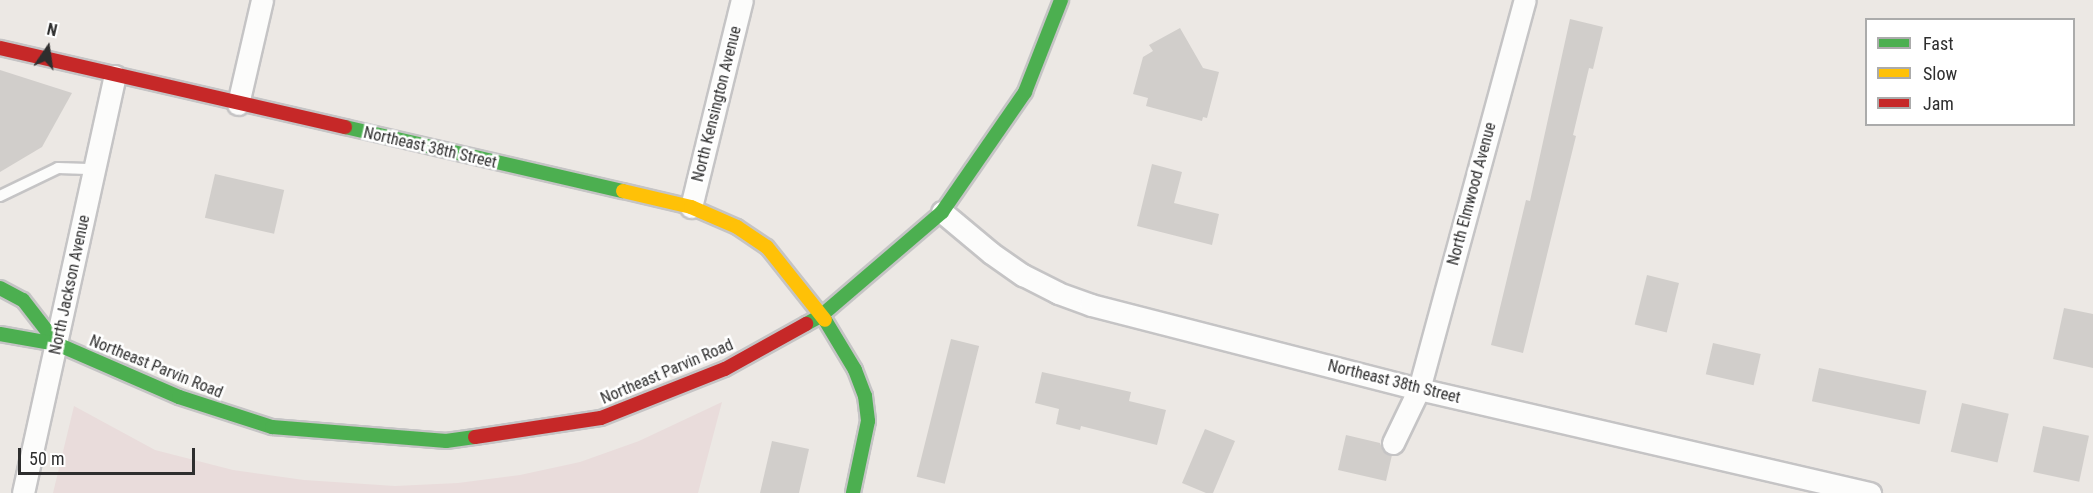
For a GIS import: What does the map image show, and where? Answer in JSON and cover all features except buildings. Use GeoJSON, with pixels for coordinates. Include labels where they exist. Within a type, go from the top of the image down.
{"type":"FeatureCollection","features":[{"type":"Feature","properties":{"kind":"main road","name":"Northeast Parvin Road"},"geometry":{"type":"LineString","coordinates":[[0,334],[57,344],[179,397],[272,427],[446,441],[601,417],[725,369],[822,315],[942,212],[1025,92],[1061,0]]}},
{"type":"Feature","properties":{"kind":"main road","name":"Northeast 38th Street"},"geometry":{"type":"LineString","coordinates":[[0,48],[691,207],[737,226],[767,247],[822,315],[855,370],[865,396],[867,421],[853,493]]}},
{"type":"Feature","properties":{"kind":"main road","name":"Northeast Parvin Road"},"geometry":{"type":"LineString","coordinates":[[0,288],[23,300],[57,344]]}},
{"type":"Feature","properties":{"kind":"street"},"geometry":{"type":"LineString","coordinates":[[238,104],[262,0]]}},
{"type":"Feature","properties":{"kind":"street","name":"North Kensington Avenue"},"geometry":{"type":"LineString","coordinates":[[691,207],[742,0]]}},
{"type":"Feature","properties":{"kind":"street","name":"North Elmwood Avenue"},"geometry":{"type":"LineString","coordinates":[[1393,442],[1419,389],[1525,0]]}},
{"type":"Feature","properties":{"kind":"street","name":"North Jackson Avenue"},"geometry":{"type":"LineString","coordinates":[[23,493],[115,76]]}},
{"type":"Feature","properties":{"kind":"street","name":"Northeast 38th Street"},"geometry":{"type":"LineString","coordinates":[[942,212],[991,253],[1023,275],[1063,295],[1091,305],[1419,389],[1870,493]]}},
{"type":"Feature","properties":{"kind":"lane"},"geometry":{"type":"LineString","coordinates":[[0,196],[58,168],[95,169]]}},
{"type":"Feature","properties":{"kind":"shaded area"},"geometry":{"type":"Polygon","coordinates":[[[722,402],[698,493],[53,493],[74,406],[155,450],[233,470],[304,480],[395,486],[458,483],[520,475],[580,462],[639,441],[722,402]]]}},
{"type":"Feature","properties":{"kind":"traffic: fast"},"geometry":{"type":"LineString","coordinates":[[806,324],[822,315],[942,212],[1025,92],[1061,0]]}},
{"type":"Feature","properties":{"kind":"traffic: fast"},"geometry":{"type":"LineString","coordinates":[[345,127],[623,191]]}},
{"type":"Feature","properties":{"kind":"traffic: fast"},"geometry":{"type":"LineString","coordinates":[[0,288],[23,300],[57,344]]}},
{"type":"Feature","properties":{"kind":"traffic: fast"},"geometry":{"type":"LineString","coordinates":[[825,320],[855,370],[865,396],[868,421],[853,493]]}},
{"type":"Feature","properties":{"kind":"traffic: fast"},"geometry":{"type":"LineString","coordinates":[[0,334],[57,344],[179,397],[272,427],[446,441],[475,437]]}},
{"type":"Feature","properties":{"kind":"traffic: slow"},"geometry":{"type":"LineString","coordinates":[[623,191],[691,207],[737,227],[767,247],[825,320]]}},
{"type":"Feature","properties":{"kind":"traffic: jam"},"geometry":{"type":"LineString","coordinates":[[0,48],[345,127]]}},
{"type":"Feature","properties":{"kind":"traffic: jam"},"geometry":{"type":"LineString","coordinates":[[475,437],[601,418],[725,369],[806,324]]}}]}
